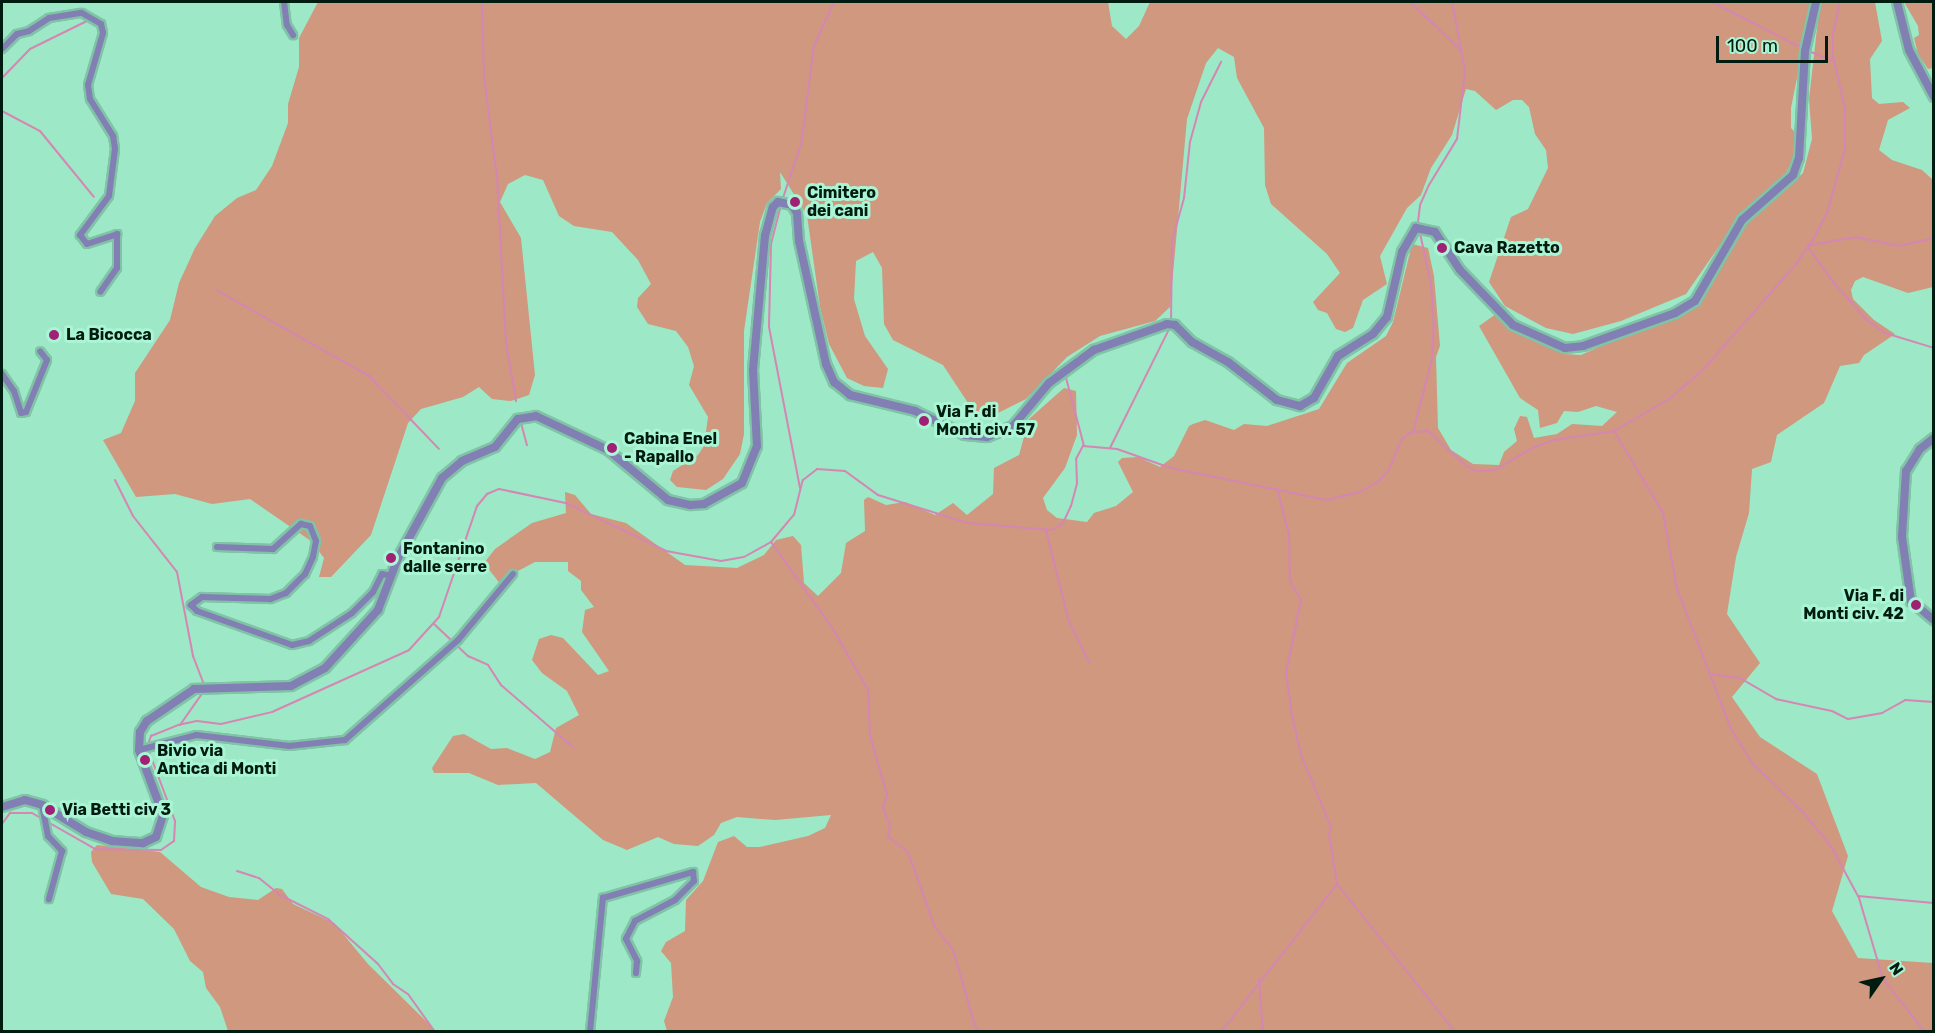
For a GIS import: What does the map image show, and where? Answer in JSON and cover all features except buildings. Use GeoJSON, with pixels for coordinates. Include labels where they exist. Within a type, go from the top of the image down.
{"type":"FeatureCollection","features":[{"type":"Feature","properties":{"kind":"street"},"geometry":{"type":"LineString","coordinates":[[284,2],[287,25],[293,35]]}},
{"type":"Feature","properties":{"kind":"street"},"geometry":{"type":"LineString","coordinates":[[2,807],[25,800],[98,837],[138,843],[152,840],[161,829],[163,815],[141,749],[140,732],[147,721],[194,689],[251,690],[291,686],[308,680],[366,625],[378,610],[398,558],[442,478],[462,461],[495,447],[518,419],[528,415],[608,450],[668,500],[690,505],[704,504],[742,483],[752,468],[757,446],[753,370],[765,236],[773,207],[778,202],[792,205],[797,213],[799,242],[815,320],[834,382],[850,394],[915,411],[976,438],[1001,433],[1013,426],[1049,383],[1094,350],[1167,324],[1175,325],[1192,342],[1228,362],[1283,404],[1307,403],[1314,398],[1338,356],[1372,334],[1387,317],[1402,252],[1416,228],[1435,232],[1460,270],[1513,325],[1565,348],[1583,346],[1675,313],[1704,289],[1742,220],[1793,175],[1799,158],[1805,51],[1816,2]]}},
{"type":"Feature","properties":{"kind":"street"},"geometry":{"type":"LineString","coordinates":[[1897,2],[1909,50],[1934,97]]}},
{"type":"Feature","properties":{"kind":"street"},"geometry":{"type":"LineString","coordinates":[[2,50],[17,34],[36,28],[49,18],[82,13],[101,24],[103,33],[88,85],[90,99],[113,136],[115,149],[109,196],[80,235],[87,244],[117,234],[117,268],[100,292]]}},
{"type":"Feature","properties":{"kind":"street"},"geometry":{"type":"LineString","coordinates":[[2,374],[14,391],[21,413],[26,412],[47,360],[40,351]]}},
{"type":"Feature","properties":{"kind":"street"},"geometry":{"type":"LineString","coordinates":[[1934,438],[1920,449],[1906,471],[1902,537],[1911,601],[1934,620]]}},
{"type":"Feature","properties":{"kind":"street"},"geometry":{"type":"LineString","coordinates":[[217,547],[273,549],[301,524],[310,526],[316,541],[314,557],[286,593],[270,599],[202,597],[191,605],[197,611],[292,645],[309,640],[360,607],[382,574],[392,576]]}},
{"type":"Feature","properties":{"kind":"street"},"geometry":{"type":"LineString","coordinates":[[141,749],[196,735],[289,746],[353,735],[435,657],[458,640],[513,574]]}},
{"type":"Feature","properties":{"kind":"street"},"geometry":{"type":"LineString","coordinates":[[42,807],[43,826],[62,851],[49,899]]}},
{"type":"Feature","properties":{"kind":"street"},"geometry":{"type":"LineString","coordinates":[[590,1032],[603,898],[693,872],[694,881],[675,900],[635,921],[626,939],[637,962],[636,973]]}},
{"type":"Feature","properties":{"kind":"shaded area"},"geometry":{"type":"Polygon","coordinates":[[[318,2],[1108,2],[1112,26],[1126,39],[1139,26],[1150,2],[1812,2],[1791,108],[1791,128],[1798,135],[1797,154],[1781,181],[1736,222],[1686,294],[1621,321],[1573,334],[1546,328],[1505,306],[1489,282],[1511,217],[1528,209],[1548,168],[1546,150],[1535,134],[1529,107],[1522,100],[1513,100],[1496,110],[1475,91],[1466,89],[1452,135],[1431,168],[1421,195],[1407,208],[1380,256],[1387,284],[1363,300],[1353,328],[1345,332],[1336,329],[1327,313],[1318,310],[1313,302],[1340,273],[1327,254],[1271,204],[1265,185],[1264,128],[1237,78],[1234,57],[1218,48],[1206,63],[1187,119],[1170,307],[1155,321],[1100,336],[1067,357],[1026,399],[992,416],[974,412],[943,365],[893,340],[884,324],[882,268],[873,252],[856,261],[854,299],[865,336],[888,369],[883,388],[864,386],[847,378],[829,344],[820,307],[807,215],[780,172],[781,189],[767,203],[760,222],[744,331],[744,434],[740,454],[723,479],[706,490],[677,487],[670,480],[673,471],[698,455],[704,446],[708,417],[689,385],[694,366],[688,347],[676,331],[648,324],[637,307],[638,298],[651,284],[638,260],[612,232],[574,226],[559,216],[543,180],[525,175],[508,184],[500,202],[521,238],[535,375],[529,395],[511,401],[492,399],[479,387],[463,397],[421,409],[408,423],[371,535],[331,577],[319,577],[324,558],[311,541],[250,499],[212,504],[175,494],[136,497],[103,440],[121,433],[135,401],[135,373],[170,320],[179,283],[195,248],[215,216],[237,198],[256,190],[272,166],[288,123],[288,104],[299,67],[299,38],[318,2]]]}},
{"type":"Feature","properties":{"kind":"shaded area"},"geometry":{"type":"Polygon","coordinates":[[[1820,2],[1875,2],[1882,41],[1870,59],[1872,98],[1879,104],[1903,102],[1910,108],[1888,120],[1879,150],[1892,160],[1922,170],[1933,180],[1933,287],[1908,293],[1863,277],[1855,281],[1851,290],[1853,299],[1874,320],[1895,334],[1864,355],[1859,363],[1840,366],[1824,403],[1777,435],[1771,462],[1752,469],[1749,513],[1736,557],[1727,614],[1760,663],[1732,697],[1760,737],[1817,774],[1848,856],[1832,911],[1858,958],[1933,963],[1933,1031],[667,1031],[664,1021],[673,997],[671,963],[661,951],[666,942],[685,931],[686,900],[703,881],[718,842],[734,836],[747,847],[760,847],[808,836],[825,828],[831,815],[775,820],[737,817],[721,823],[714,835],[698,846],[674,844],[658,837],[627,850],[603,840],[536,783],[498,785],[469,773],[434,773],[432,768],[453,736],[464,734],[491,749],[507,748],[535,759],[550,752],[556,728],[579,715],[567,691],[542,673],[532,660],[539,639],[551,635],[563,638],[598,675],[609,671],[582,632],[585,610],[594,607],[581,590],[581,581],[568,571],[568,562],[535,562],[514,573],[501,585],[484,563],[495,549],[532,523],[566,513],[565,492],[575,495],[591,514],[626,523],[685,565],[737,568],[764,555],[776,540],[793,536],[801,545],[804,583],[818,596],[841,573],[846,543],[865,531],[864,500],[868,497],[886,505],[905,502],[935,515],[953,503],[967,515],[993,494],[994,468],[1019,455],[1029,419],[1064,388],[1076,391],[1077,435],[1065,468],[1043,498],[1047,510],[1057,518],[1087,522],[1094,513],[1116,506],[1133,492],[1118,462],[1122,458],[1138,457],[1160,467],[1174,456],[1189,426],[1193,424],[1205,420],[1234,430],[1244,424],[1267,426],[1319,409],[1347,363],[1386,336],[1393,322],[1412,244],[1428,248],[1434,276],[1440,346],[1436,357],[1438,428],[1451,450],[1473,464],[1499,465],[1504,452],[1517,441],[1514,429],[1520,416],[1527,417],[1534,438],[1557,434],[1572,424],[1602,426],[1617,412],[1596,406],[1578,412],[1564,411],[1557,423],[1540,428],[1538,410],[1520,398],[1479,326],[1496,314],[1511,331],[1564,354],[1581,355],[1697,303],[1744,226],[1803,173],[1812,139],[1809,99],[1820,2]]]}},
{"type":"Feature","properties":{"kind":"shaded area"},"geometry":{"type":"Polygon","coordinates":[[[1904,2],[1933,2],[1933,68],[1928,69],[1918,54],[1914,38],[1919,35],[1918,26],[1904,2]]]}},
{"type":"Feature","properties":{"kind":"shaded area"},"geometry":{"type":"Polygon","coordinates":[[[97,845],[160,852],[201,887],[229,897],[258,900],[276,888],[282,889],[293,904],[334,923],[368,964],[436,1031],[228,1031],[220,1007],[206,988],[203,972],[190,961],[174,929],[143,899],[111,894],[92,862],[91,852],[97,845]]]}},
{"type":"Feature","properties":{"kind":"waterway"},"geometry":{"type":"LineString","coordinates":[[482,2],[484,76],[497,177],[506,343],[516,401]]}},
{"type":"Feature","properties":{"kind":"waterway"},"geometry":{"type":"LineString","coordinates":[[783,198],[801,144],[814,46],[834,2]]}},
{"type":"Feature","properties":{"kind":"waterway"},"geometry":{"type":"LineString","coordinates":[[1410,2],[1462,51]]}},
{"type":"Feature","properties":{"kind":"waterway"},"geometry":{"type":"LineString","coordinates":[[1418,222],[1420,205],[1429,185],[1457,139],[1465,71],[1452,2]]}},
{"type":"Feature","properties":{"kind":"waterway"},"geometry":{"type":"LineString","coordinates":[[1712,2],[1802,48]]}},
{"type":"Feature","properties":{"kind":"waterway"},"geometry":{"type":"LineString","coordinates":[[148,744],[151,736],[178,725],[197,721],[221,724],[272,712],[409,650],[439,617],[477,506],[487,494],[499,489],[566,503],[666,551],[721,561],[744,557],[771,542],[794,515],[803,480],[817,469],[845,471],[878,495],[968,523],[1052,530],[1063,523],[1071,506],[1077,483],[1076,459],[1083,446],[1117,449],[1171,468],[1327,500],[1362,491],[1379,481],[1389,470],[1401,440],[1411,432],[1428,431],[1466,466],[1477,471],[1495,470],[1534,447],[1554,440],[1614,431],[1669,399],[1703,370],[1797,263],[1815,236],[1828,210],[1845,149],[1845,109],[1833,56],[1833,34],[1840,2]]}},
{"type":"Feature","properties":{"kind":"waterway"},"geometry":{"type":"LineString","coordinates":[[2,78],[30,49],[87,21]]}},
{"type":"Feature","properties":{"kind":"waterway"},"geometry":{"type":"LineString","coordinates":[[1808,51],[1833,60]]}},
{"type":"Feature","properties":{"kind":"waterway"},"geometry":{"type":"LineString","coordinates":[[1171,322],[1172,241],[1184,198],[1190,142],[1201,102],[1221,62]]}},
{"type":"Feature","properties":{"kind":"waterway"},"geometry":{"type":"LineString","coordinates":[[2,111],[40,131],[94,197]]}},
{"type":"Feature","properties":{"kind":"waterway"},"geometry":{"type":"LineString","coordinates":[[781,205],[771,244],[769,327],[800,488]]}},
{"type":"Feature","properties":{"kind":"waterway"},"geometry":{"type":"LineString","coordinates":[[1413,432],[1432,359],[1434,326],[1431,284],[1420,233]]}},
{"type":"Feature","properties":{"kind":"waterway"},"geometry":{"type":"LineString","coordinates":[[1810,245],[1856,237],[1899,246],[1934,238]]}},
{"type":"Feature","properties":{"kind":"waterway"},"geometry":{"type":"LineString","coordinates":[[1808,247],[1833,282],[1867,320],[1885,333],[1934,348]]}},
{"type":"Feature","properties":{"kind":"waterway"},"geometry":{"type":"LineString","coordinates":[[216,290],[369,376],[439,449]]}},
{"type":"Feature","properties":{"kind":"waterway"},"geometry":{"type":"LineString","coordinates":[[1110,448],[1170,327]]}},
{"type":"Feature","properties":{"kind":"waterway"},"geometry":{"type":"LineString","coordinates":[[1065,374],[1084,446]]}},
{"type":"Feature","properties":{"kind":"waterway"},"geometry":{"type":"LineString","coordinates":[[521,423],[527,445]]}},
{"type":"Feature","properties":{"kind":"waterway"},"geometry":{"type":"LineString","coordinates":[[1614,431],[1663,513],[1677,589],[1731,729],[1752,763],[1803,812],[1832,848],[1859,898],[1883,979],[1925,1032]]}},
{"type":"Feature","properties":{"kind":"waterway"},"geometry":{"type":"LineString","coordinates":[[115,480],[133,516],[177,572],[193,656],[204,684]]}},
{"type":"Feature","properties":{"kind":"waterway"},"geometry":{"type":"LineString","coordinates":[[1277,488],[1289,535],[1290,581],[1301,600],[1286,673],[1292,715],[1301,755],[1331,827],[1329,835],[1337,884],[1455,1032]]}},
{"type":"Feature","properties":{"kind":"waterway"},"geometry":{"type":"LineString","coordinates":[[1046,530],[1068,619],[1089,662]]}},
{"type":"Feature","properties":{"kind":"waterway"},"geometry":{"type":"LineString","coordinates":[[771,542],[833,629],[868,690],[870,736],[887,794],[883,807],[890,826],[888,837],[908,852],[934,925],[953,950],[977,1032]]}},
{"type":"Feature","properties":{"kind":"waterway"},"geometry":{"type":"LineString","coordinates":[[434,624],[468,656],[488,665],[501,685],[574,748]]}},
{"type":"Feature","properties":{"kind":"waterway"},"geometry":{"type":"LineString","coordinates":[[1711,674],[1740,678],[1776,699],[1832,711],[1848,719],[1882,713],[1905,700],[1934,702]]}},
{"type":"Feature","properties":{"kind":"waterway"},"geometry":{"type":"LineString","coordinates":[[180,725],[202,693]]}},
{"type":"Feature","properties":{"kind":"waterway"},"geometry":{"type":"LineString","coordinates":[[2,824],[10,813],[32,813],[95,849],[161,850],[174,841],[175,821],[148,749]]}},
{"type":"Feature","properties":{"kind":"waterway"},"geometry":{"type":"LineString","coordinates":[[237,871],[259,878],[280,895],[328,919],[378,964],[393,984],[408,994],[435,1032]]}},
{"type":"Feature","properties":{"kind":"waterway"},"geometry":{"type":"LineString","coordinates":[[1221,1032],[1337,884]]}},
{"type":"Feature","properties":{"kind":"waterway"},"geometry":{"type":"LineString","coordinates":[[1858,896],[1934,903]]}},
{"type":"Feature","properties":{"kind":"waterway"},"geometry":{"type":"LineString","coordinates":[[1259,979],[1263,1032]]}},
{"type":"Feature","properties":{"kind":"place","name":"Cimitero dei cani"},"geometry":{"type":"Point","coordinates":[795,202]}},
{"type":"Feature","properties":{"kind":"place","name":"Cava Razetto"},"geometry":{"type":"Point","coordinates":[1442,248]}},
{"type":"Feature","properties":{"kind":"place","name":"La Bicocca"},"geometry":{"type":"Point","coordinates":[54,335]}},
{"type":"Feature","properties":{"kind":"place","name":"Via F. di Monti civ. 57"},"geometry":{"type":"Point","coordinates":[924,421]}},
{"type":"Feature","properties":{"kind":"place","name":"Cabina Enel - Rapallo"},"geometry":{"type":"Point","coordinates":[612,448]}},
{"type":"Feature","properties":{"kind":"place","name":"Fontanino dalle serre"},"geometry":{"type":"Point","coordinates":[391,558]}},
{"type":"Feature","properties":{"kind":"place","name":"Via F. di Monti civ. 42"},"geometry":{"type":"Point","coordinates":[1916,605]}},
{"type":"Feature","properties":{"kind":"place","name":"Bivio via Antica di Monti"},"geometry":{"type":"Point","coordinates":[145,760]}},
{"type":"Feature","properties":{"kind":"place","name":"Via Betti civ 3"},"geometry":{"type":"Point","coordinates":[50,810]}}]}
